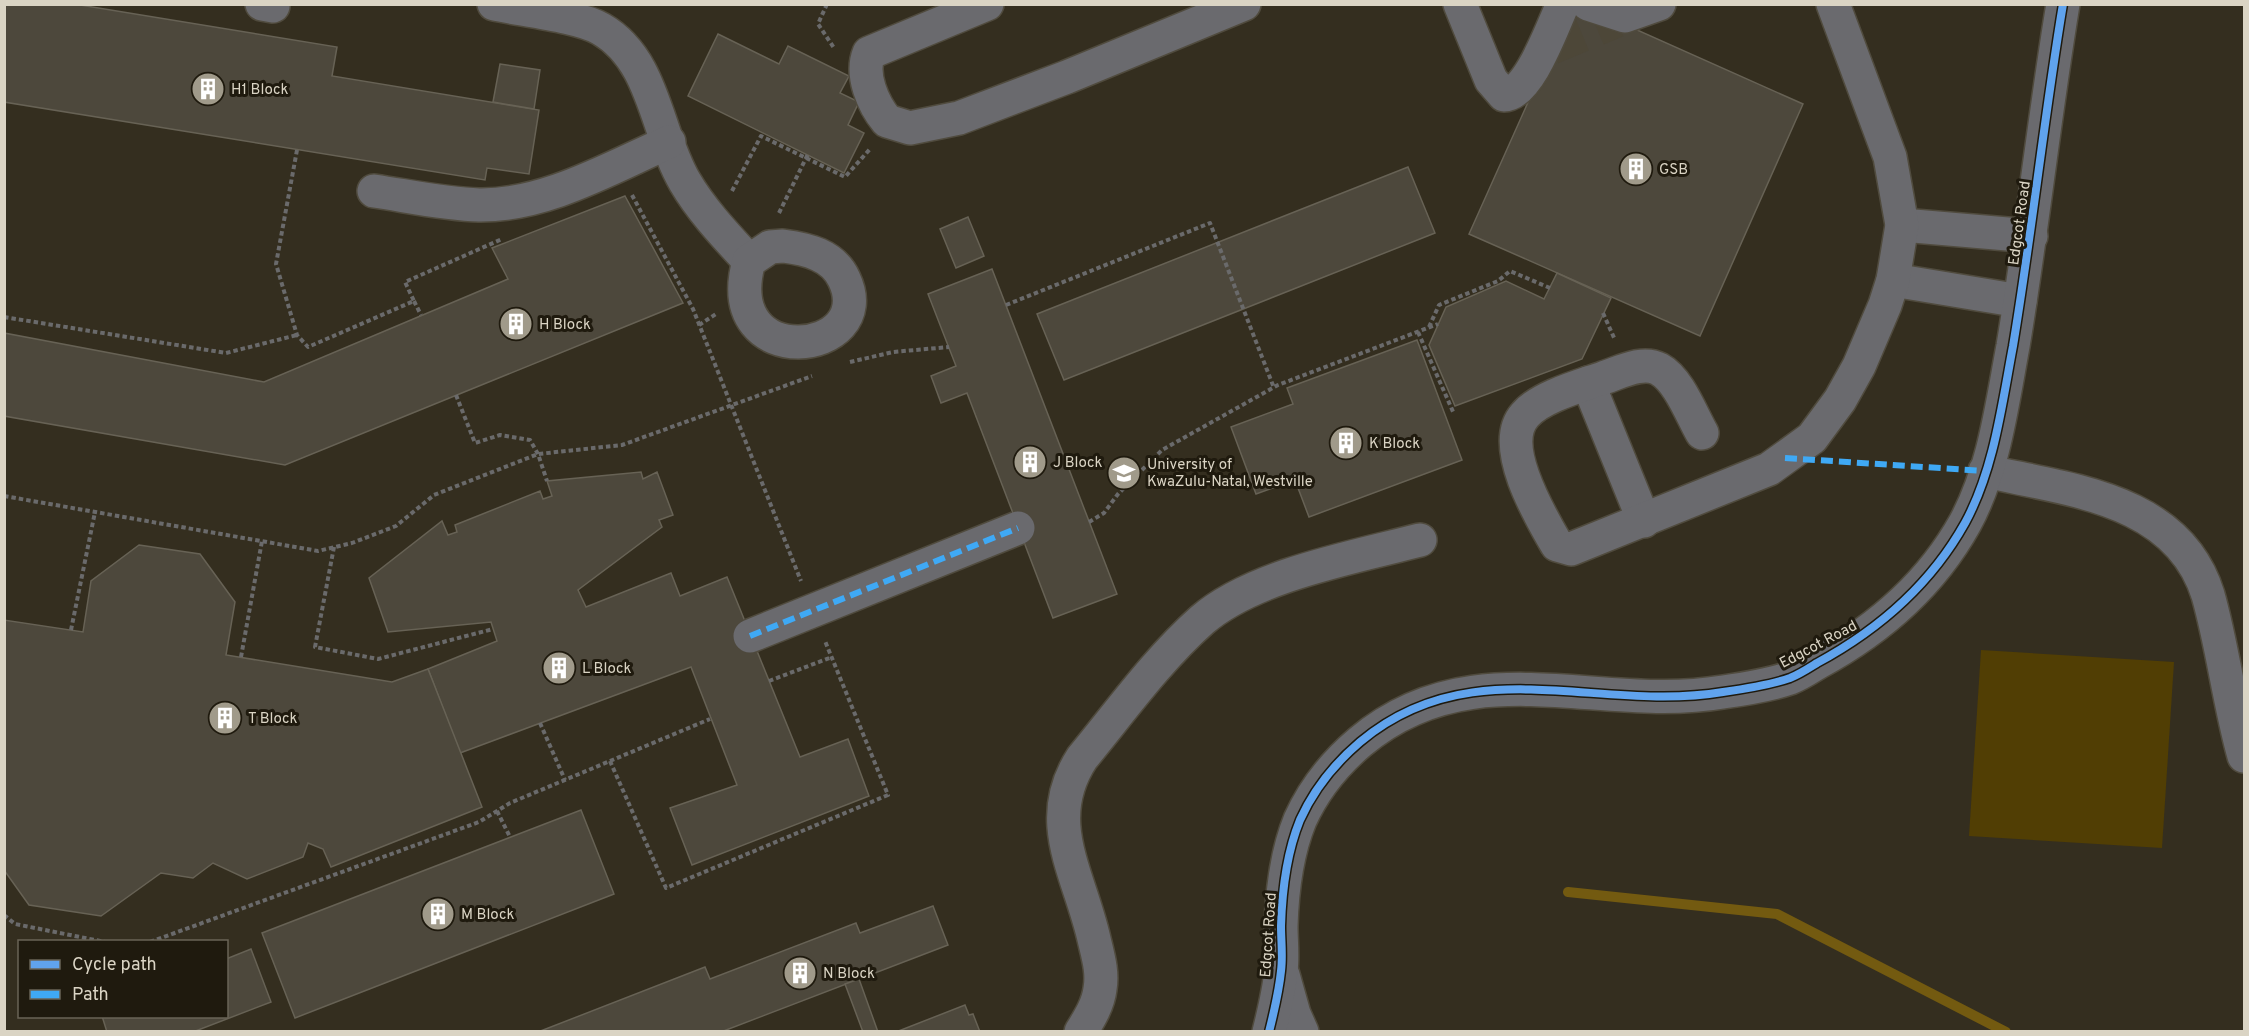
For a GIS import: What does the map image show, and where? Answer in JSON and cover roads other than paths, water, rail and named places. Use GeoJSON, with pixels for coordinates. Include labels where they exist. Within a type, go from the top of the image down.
{"type":"FeatureCollection","features":[{"type":"Feature","properties":{"kind":"street"},"geometry":{"type":"LineString","coordinates":[[494,4],[599,27],[614,38],[634,59],[685,181],[714,224],[755,256]]}},
{"type":"Feature","properties":{"kind":"street"},"geometry":{"type":"LineString","coordinates":[[987,4],[869,54],[864,68],[868,81],[882,115],[892,125],[910,128],[959,118],[1067,77],[1244,4]]}},
{"type":"Feature","properties":{"kind":"street"},"geometry":{"type":"LineString","coordinates":[[1460,4],[1491,80],[1504,95],[1512,95],[1518,90],[1546,51],[1563,4]]}},
{"type":"Feature","properties":{"kind":"street"},"geometry":{"type":"LineString","coordinates":[[1588,4],[1617,15],[1636,14]]}},
{"type":"Feature","properties":{"kind":"street"},"geometry":{"type":"LineString","coordinates":[[1702,433],[1672,381],[1662,371],[1652,366],[1632,368],[1534,406],[1524,415],[1518,426],[1515,441],[1521,470],[1545,525],[1557,545],[1564,549],[1588,544],[1769,469],[1812,438],[1840,400],[1859,366],[1885,305],[1893,280],[1902,225],[1897,184],[1890,157],[1833,4]]}},
{"type":"Feature","properties":{"kind":"street","name":"Edgcot Road"},"geometry":{"type":"LineString","coordinates":[[1269,1032],[1282,970],[1281,922],[1284,887],[1300,822],[1319,785],[1342,758],[1371,734],[1400,715],[1441,699],[1494,688],[1679,696],[1721,693],[1790,678],[1867,634],[1897,609],[1949,548],[1971,512],[1985,471],[2002,407],[2031,236],[2063,4]]}},
{"type":"Feature","properties":{"kind":"street"},"geometry":{"type":"LineString","coordinates":[[374,191],[479,205],[517,201],[558,190],[669,142]]}},
{"type":"Feature","properties":{"kind":"street"},"geometry":{"type":"LineString","coordinates":[[1902,225],[2031,236]]}},
{"type":"Feature","properties":{"kind":"street"},"geometry":{"type":"LineString","coordinates":[[1893,280],[2020,301]]}},
{"type":"Feature","properties":{"kind":"street"},"geometry":{"type":"LineString","coordinates":[[1588,384],[1644,521]]}},
{"type":"Feature","properties":{"kind":"street"},"geometry":{"type":"LineString","coordinates":[[1985,471],[2099,498],[2156,522],[2175,537],[2190,556],[2207,594],[2236,683],[2244,756]]}},
{"type":"Feature","properties":{"kind":"street"},"geometry":{"type":"LineString","coordinates":[[750,636],[1018,528]]}},
{"type":"Feature","properties":{"kind":"street"},"geometry":{"type":"LineString","coordinates":[[1082,1032],[1092,1014],[1100,991],[1101,969],[1086,903],[1062,822],[1063,804],[1070,777],[1082,758],[1176,646],[1204,619],[1240,597],[1285,576],[1420,540]]}},
{"type":"Feature","properties":{"kind":"street","name":"Edgcot Road"},"geometry":{"type":"LineString","coordinates":[[1282,970],[1294,1014],[1302,1032]]}},
{"type":"Feature","properties":{"kind":"waterway"},"geometry":{"type":"LineString","coordinates":[[1568,892],[1777,914],[2006,1032]]}},
{"type":"Feature","properties":{"kind":"tunnel"},"geometry":{"type":"LineString","coordinates":[[1552,48],[1617,21]]}},
{"type":"Feature","properties":{"kind":"place","name":"H1 Block"},"geometry":{"type":"Point","coordinates":[208,89]}},
{"type":"Feature","properties":{"kind":"place","name":"GSB"},"geometry":{"type":"Point","coordinates":[1636,169]}},
{"type":"Feature","properties":{"kind":"place","name":"H Block"},"geometry":{"type":"Point","coordinates":[516,324]}},
{"type":"Feature","properties":{"kind":"place","name":"K Block"},"geometry":{"type":"Point","coordinates":[1346,443]}},
{"type":"Feature","properties":{"kind":"place","name":"J Block"},"geometry":{"type":"Point","coordinates":[1030,462]}},
{"type":"Feature","properties":{"kind":"place","name":"University of KwaZulu-Natal, Westville"},"geometry":{"type":"Point","coordinates":[1124,473]}},
{"type":"Feature","properties":{"kind":"place","name":"L Block"},"geometry":{"type":"Point","coordinates":[559,668]}},
{"type":"Feature","properties":{"kind":"place","name":"T Block"},"geometry":{"type":"Point","coordinates":[225,718]}},
{"type":"Feature","properties":{"kind":"place","name":"M Block"},"geometry":{"type":"Point","coordinates":[438,914]}},
{"type":"Feature","properties":{"kind":"place","name":"N Block"},"geometry":{"type":"Point","coordinates":[800,973]}}]}
